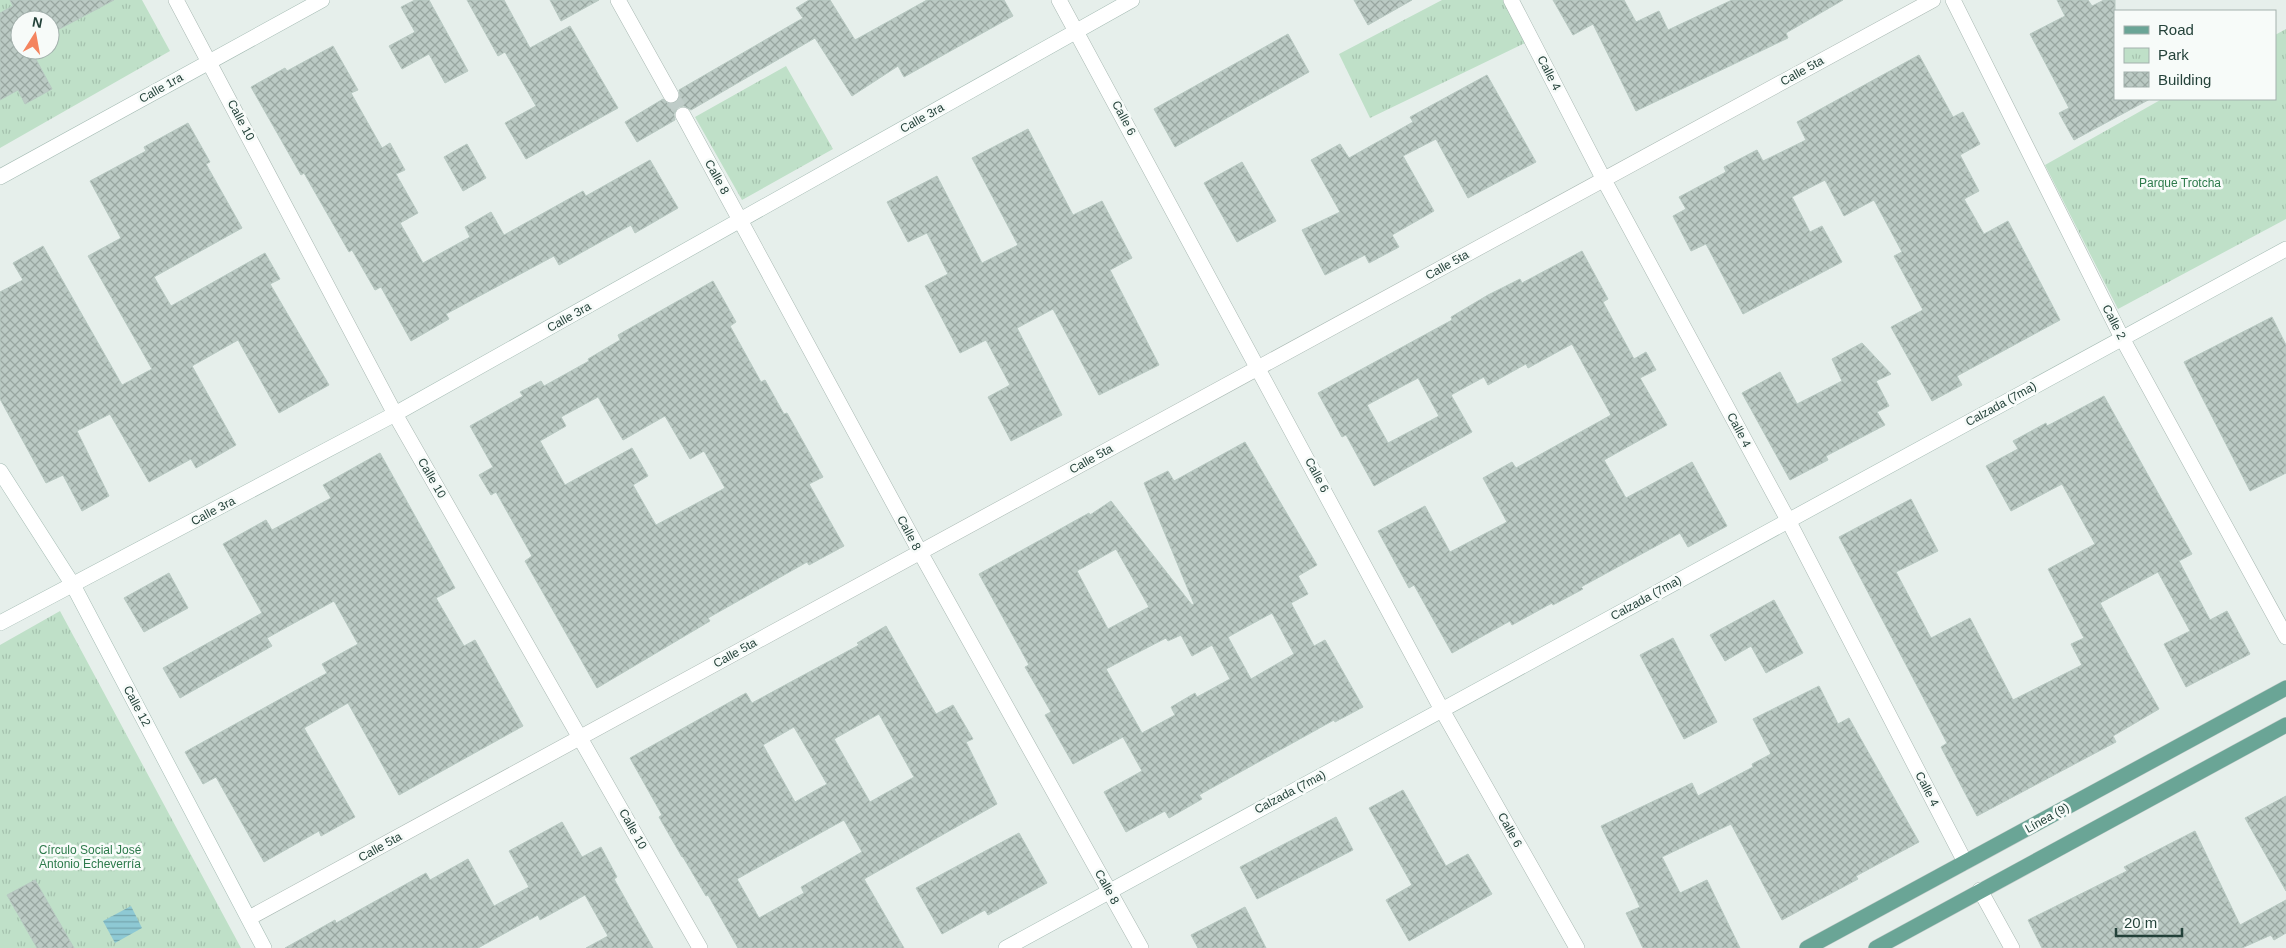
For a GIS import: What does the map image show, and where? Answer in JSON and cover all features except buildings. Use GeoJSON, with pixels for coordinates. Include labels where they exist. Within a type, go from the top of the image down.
{"type":"FeatureCollection","features":[{"type":"Feature","properties":{"kind":"main road","name":"Línea (9)"},"geometry":{"type":"LineString","coordinates":[[1807,948],[2286,688]]}},
{"type":"Feature","properties":{"kind":"main road"},"geometry":{"type":"LineString","coordinates":[[1876,948],[2286,725]]}},
{"type":"Feature","properties":{"kind":"street","name":"Calle 10"},"geometry":{"type":"LineString","coordinates":[[176,0],[210,60],[395,414],[700,948]]}},
{"type":"Feature","properties":{"kind":"street","name":"Calle 1ra"},"geometry":{"type":"LineString","coordinates":[[0,177],[322,0]]}},
{"type":"Feature","properties":{"kind":"street"},"geometry":{"type":"LineString","coordinates":[[618,0],[671,95]]}},
{"type":"Feature","properties":{"kind":"street","name":"Calle 6"},"geometry":{"type":"LineString","coordinates":[[1059,0],[1259,367],[1442,710],[1577,948]]}},
{"type":"Feature","properties":{"kind":"street","name":"Calle 3ra"},"geometry":{"type":"LineString","coordinates":[[0,623],[395,414],[1132,0]]}},
{"type":"Feature","properties":{"kind":"street","name":"Calle 4"},"geometry":{"type":"LineString","coordinates":[[1511,0],[1604,180],[1788,520],[1966,862]]}},
{"type":"Feature","properties":{"kind":"street","name":"Calle 5ta"},"geometry":{"type":"LineString","coordinates":[[249,918],[1933,0]]}},
{"type":"Feature","properties":{"kind":"street","name":"Calle 2"},"geometry":{"type":"LineString","coordinates":[[1952,0],[2122,338],[2286,637]]}},
{"type":"Feature","properties":{"kind":"street","name":"Calle 8"},"geometry":{"type":"LineString","coordinates":[[682,115],[741,220],[920,552],[1141,948]]}},
{"type":"Feature","properties":{"kind":"street","name":"Calzada (7ma)"},"geometry":{"type":"LineString","coordinates":[[1006,948],[2286,248]]}},
{"type":"Feature","properties":{"kind":"street","name":"Calle 12"},"geometry":{"type":"LineString","coordinates":[[0,470],[73,585],[264,948]]}},
{"type":"Feature","properties":{"kind":"street"},"geometry":{"type":"LineString","coordinates":[[1980,890],[2012,948]]}},
{"type":"Feature","properties":{"kind":"green space"},"geometry":{"type":"Polygon","coordinates":[[[0,0],[142,0],[170,51],[0,148],[0,0]]]}},
{"type":"Feature","properties":{"kind":"green space"},"geometry":{"type":"Polygon","coordinates":[[[1442,0],[1511,0],[1531,40],[1370,118],[1339,54],[1442,0]]]}},
{"type":"Feature","properties":{"kind":"green space","name":"Parque Trotcha"},"geometry":{"type":"Polygon","coordinates":[[[2286,29],[2286,219],[2118,309],[2045,165],[2160,100],[2276,100],[2276,34],[2286,29]]]}},
{"type":"Feature","properties":{"kind":"green space"},"geometry":{"type":"Polygon","coordinates":[[[786,66],[833,149],[742,200],[695,117],[786,66]]]}},
{"type":"Feature","properties":{"kind":"green space","name":"Círculo Social José Antonio Echeverría"},"geometry":{"type":"Polygon","coordinates":[[[60,611],[241,948],[0,948],[0,645],[60,611]]]}},
{"type":"Feature","properties":{"kind":"water"},"geometry":{"type":"Polygon","coordinates":[[[131,906],[142,928],[115,943],[103,921],[131,906]]]}},
{"type":"Feature","properties":{"kind":"tunnel"},"geometry":{"type":"LineString","coordinates":[[671,95],[683,115]]}}]}
